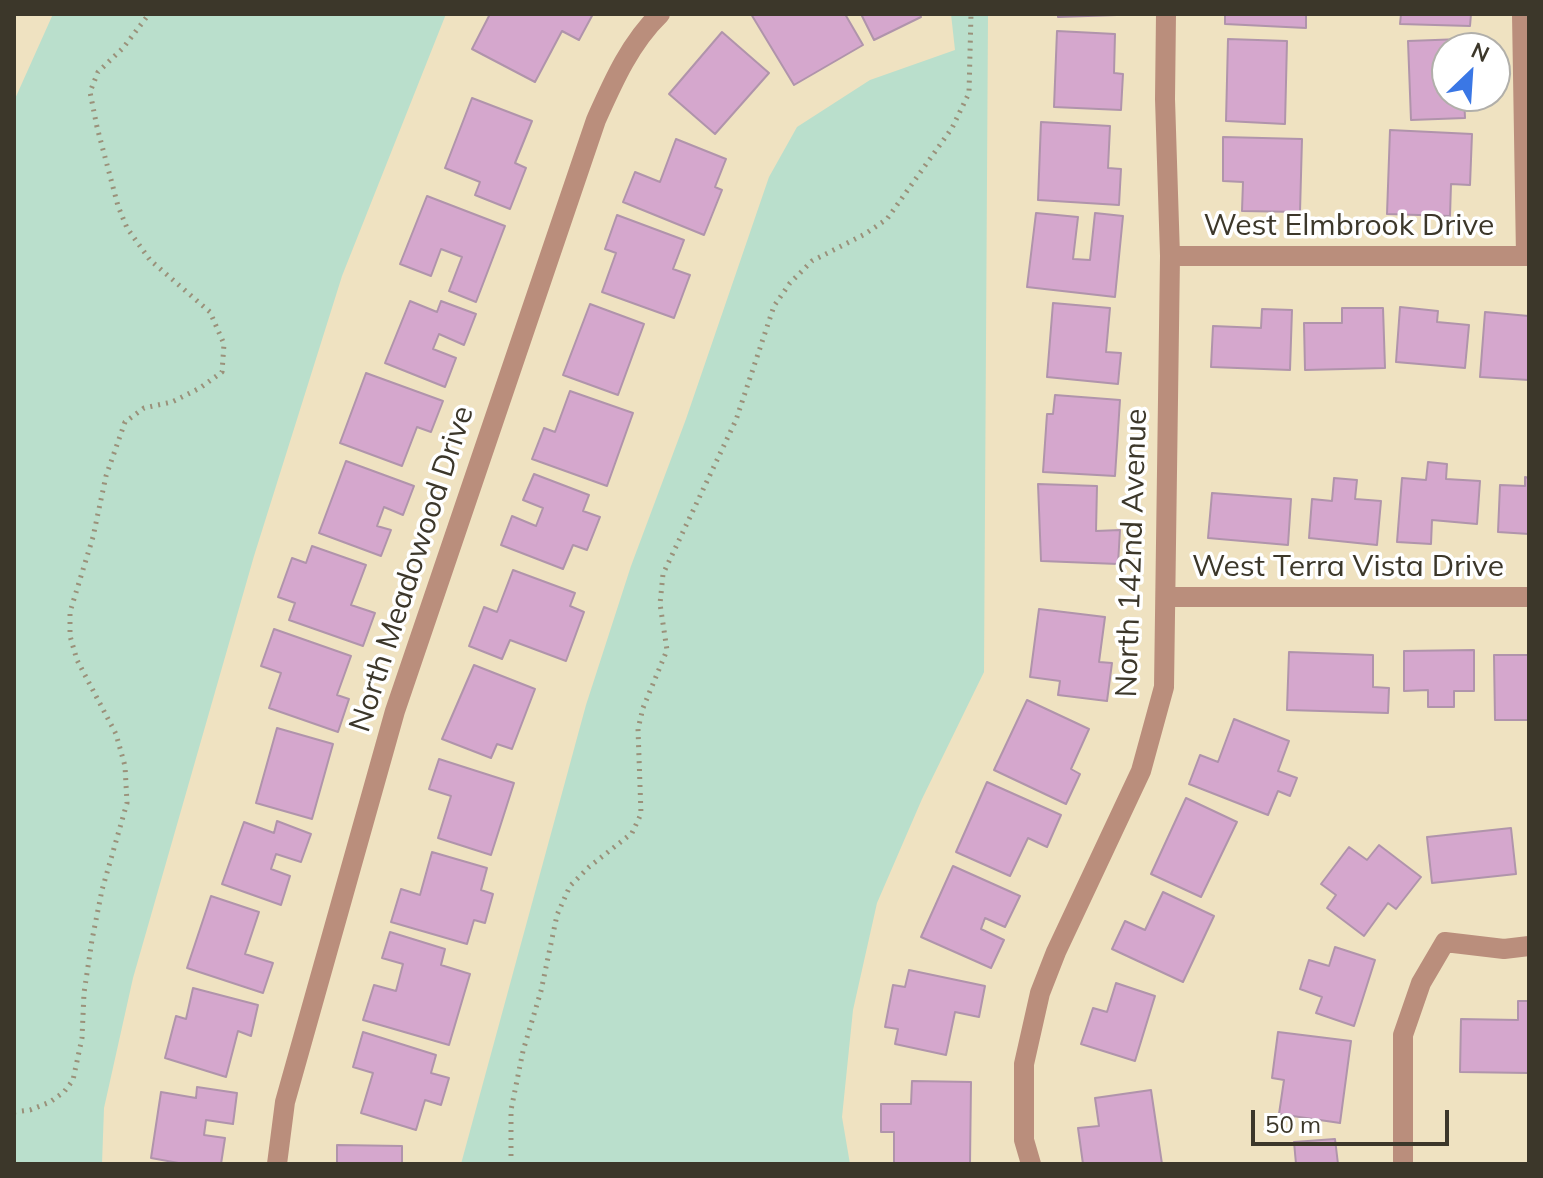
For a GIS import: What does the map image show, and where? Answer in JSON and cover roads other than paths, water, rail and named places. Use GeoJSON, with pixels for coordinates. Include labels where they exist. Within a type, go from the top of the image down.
{"type":"FeatureCollection","features":[{"type":"Feature","properties":{"kind":"street","name":"North Meadowood Drive"},"geometry":{"type":"LineString","coordinates":[[277,1164],[291,1076],[405,681],[596,120],[619,68],[660,14]]}},
{"type":"Feature","properties":{"kind":"street","name":"North 142nd Avenue"},"geometry":{"type":"LineString","coordinates":[[1031,1164],[1024,1140],[1024,1064],[1040,993],[1056,952],[1141,771],[1164,687],[1170,256],[1165,99],[1166,14]]}},
{"type":"Feature","properties":{"kind":"street"},"geometry":{"type":"LineString","coordinates":[[1522,14],[1527,256]]}},
{"type":"Feature","properties":{"kind":"street","name":"West Elmbrook Drive"},"geometry":{"type":"LineString","coordinates":[[1170,256],[1527,256]]}},
{"type":"Feature","properties":{"kind":"street","name":"West Terra Vista Drive"},"geometry":{"type":"LineString","coordinates":[[1166,597],[1529,597]]}},
{"type":"Feature","properties":{"kind":"street"},"geometry":{"type":"LineString","coordinates":[[1403,1164],[1403,1035],[1421,983],[1445,942],[1504,949],[1529,946]]}}]}
